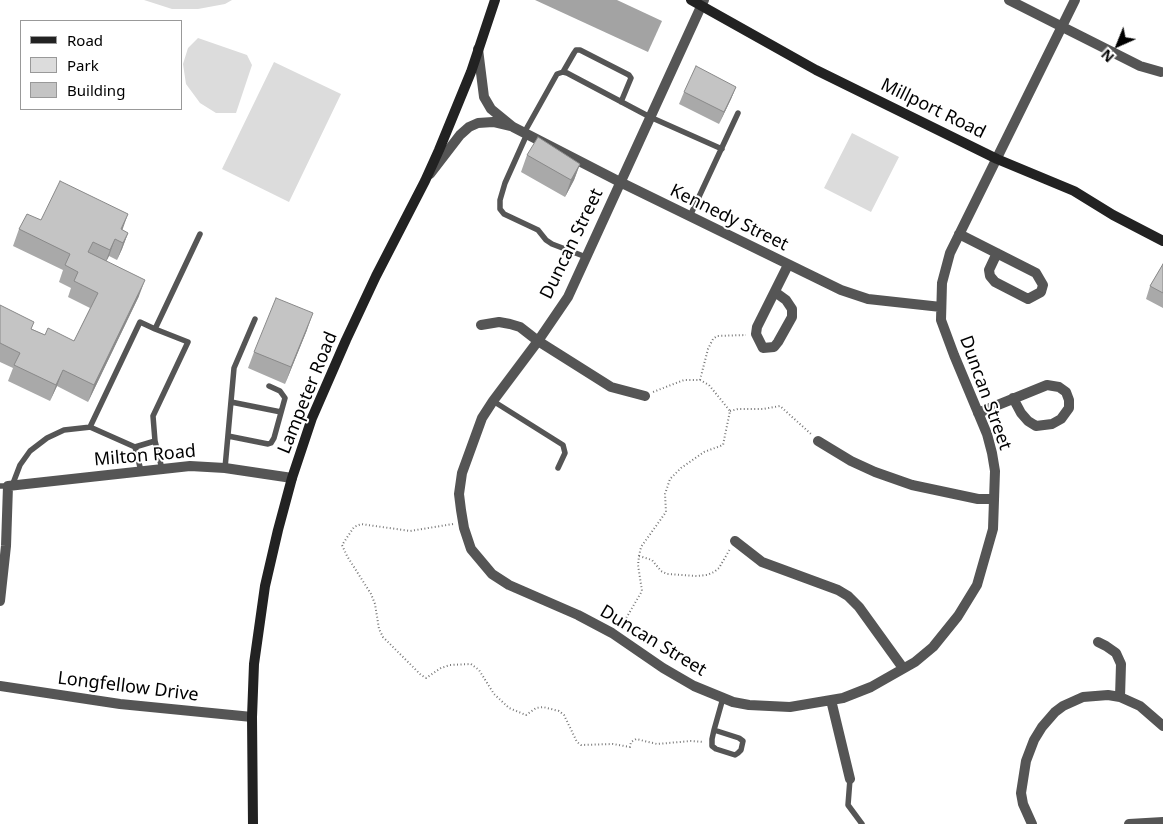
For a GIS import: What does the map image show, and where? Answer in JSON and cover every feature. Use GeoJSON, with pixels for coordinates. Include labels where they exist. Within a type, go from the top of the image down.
{"type":"FeatureCollection","features":[{"type":"Feature","properties":{"kind":"main road","name":"Lampeter Road"},"geometry":{"type":"LineString","coordinates":[[253,824],[252,717],[254,664],[265,586],[292,478],[312,418],[346,340],[376,276],[425,181],[470,72],[495,0]]}},
{"type":"Feature","properties":{"kind":"main road","name":"Millport Road"},"geometry":{"type":"LineString","coordinates":[[691,0],[703,3],[816,70],[997,159],[1074,191],[1113,215],[1163,241]]}},
{"type":"Feature","properties":{"kind":"street"},"geometry":{"type":"LineString","coordinates":[[1009,0],[1140,66],[1161,72]]}},
{"type":"Feature","properties":{"kind":"street","name":"Duncan Street"},"geometry":{"type":"LineString","coordinates":[[703,3],[568,297],[482,418],[462,473],[459,494],[463,521],[471,549],[492,574],[509,585],[578,615],[616,636],[686,682],[723,698],[749,705],[790,707],[843,698],[871,687],[915,662],[933,647],[958,616],[977,584],[993,529],[995,471],[992,453],[978,413],[941,320],[942,283],[950,253],[1075,0]]}},
{"type":"Feature","properties":{"kind":"street","name":"Kennedy Street"},"geometry":{"type":"LineString","coordinates":[[478,49],[484,97],[491,110],[513,127]]}},
{"type":"Feature","properties":{"kind":"street","name":"Kennedy Street"},"geometry":{"type":"LineString","coordinates":[[425,181],[460,135],[469,127],[478,123],[492,122],[513,127],[620,182],[841,290],[868,299],[941,307]]}},
{"type":"Feature","properties":{"kind":"street"},"geometry":{"type":"LineString","coordinates":[[959,234],[1036,272],[1044,284],[1041,292],[1028,299],[995,282],[990,276],[989,270],[997,253]]}},
{"type":"Feature","properties":{"kind":"street"},"geometry":{"type":"LineString","coordinates":[[775,292],[786,300],[792,309],[792,317],[774,347],[763,348],[756,334],[757,327],[788,265]]}},
{"type":"Feature","properties":{"kind":"street"},"geometry":{"type":"LineString","coordinates":[[481,325],[498,322],[520,327],[538,341],[611,387],[645,396]]}},
{"type":"Feature","properties":{"kind":"street"},"geometry":{"type":"LineString","coordinates":[[978,413],[1013,398],[1047,385],[1059,387],[1066,392],[1069,408],[1061,420],[1052,424],[1036,426],[1021,413],[1013,398]]}},
{"type":"Feature","properties":{"kind":"street"},"geometry":{"type":"LineString","coordinates":[[818,441],[851,461],[912,485],[978,499],[994,499]]}},
{"type":"Feature","properties":{"kind":"street","name":"Milton Road"},"geometry":{"type":"LineString","coordinates":[[7,486],[190,466],[225,468],[292,478]]}},
{"type":"Feature","properties":{"kind":"street"},"geometry":{"type":"LineString","coordinates":[[0,601],[6,546],[3,525],[7,486]]}},
{"type":"Feature","properties":{"kind":"street"},"geometry":{"type":"LineString","coordinates":[[735,541],[762,562],[838,590],[848,596],[859,607],[903,668]]}},
{"type":"Feature","properties":{"kind":"street"},"geometry":{"type":"LineString","coordinates":[[1098,642],[1116,653],[1121,664],[1120,697]]}},
{"type":"Feature","properties":{"kind":"street","name":"Longfellow Drive"},"geometry":{"type":"LineString","coordinates":[[0,686],[120,704],[252,717]]}},
{"type":"Feature","properties":{"kind":"street"},"geometry":{"type":"LineString","coordinates":[[1032,824],[1023,804],[1022,783],[1029,751],[1042,727],[1055,712],[1077,699],[1099,695],[1120,697],[1140,706],[1163,726]]}},
{"type":"Feature","properties":{"kind":"street"},"geometry":{"type":"LineString","coordinates":[[832,700],[850,779]]}},
{"type":"Feature","properties":{"kind":"street"},"geometry":{"type":"LineString","coordinates":[[1130,824],[1163,822]]}},
{"type":"Feature","properties":{"kind":"lane"},"geometry":{"type":"LineString","coordinates":[[586,257],[552,244],[538,230],[504,214],[500,209],[500,200],[526,133],[557,74],[562,72],[574,53],[580,50],[632,78],[621,102]]}},
{"type":"Feature","properties":{"kind":"lane"},"geometry":{"type":"LineString","coordinates":[[562,72],[650,117],[722,149]]}},
{"type":"Feature","properties":{"kind":"lane"},"geometry":{"type":"LineString","coordinates":[[690,216],[738,113]]}},
{"type":"Feature","properties":{"kind":"lane"},"geometry":{"type":"LineString","coordinates":[[155,329],[200,234]]}},
{"type":"Feature","properties":{"kind":"lane"},"geometry":{"type":"LineString","coordinates":[[225,468],[234,368],[255,319]]}},
{"type":"Feature","properties":{"kind":"lane"},"geometry":{"type":"LineString","coordinates":[[91,427],[140,322],[188,342],[153,416],[155,441],[162,469]]}},
{"type":"Feature","properties":{"kind":"lane"},"geometry":{"type":"LineString","coordinates":[[228,436],[270,443],[274,438],[285,396],[280,391],[269,386]]}},
{"type":"Feature","properties":{"kind":"lane"},"geometry":{"type":"LineString","coordinates":[[493,401],[563,445],[565,453],[558,468]]}},
{"type":"Feature","properties":{"kind":"lane"},"geometry":{"type":"LineString","coordinates":[[231,402],[281,412]]}},
{"type":"Feature","properties":{"kind":"lane"},"geometry":{"type":"LineString","coordinates":[[7,486],[30,451],[47,438],[64,430],[91,427],[135,447],[155,441]]}},
{"type":"Feature","properties":{"kind":"lane"},"geometry":{"type":"LineString","coordinates":[[135,447],[140,471]]}},
{"type":"Feature","properties":{"kind":"lane"},"geometry":{"type":"LineString","coordinates":[[714,730],[739,738],[743,741],[741,750],[735,755],[716,750],[712,746],[711,742],[714,730],[723,698]]}},
{"type":"Feature","properties":{"kind":"lane"},"geometry":{"type":"LineString","coordinates":[[850,779],[848,805],[862,824]]}},
{"type":"Feature","properties":{"kind":"path"},"geometry":{"type":"LineString","coordinates":[[700,380],[708,349],[713,339],[717,336],[756,334]]}},
{"type":"Feature","properties":{"kind":"path"},"geometry":{"type":"LineString","coordinates":[[645,396],[684,380],[700,380],[709,385],[730,411]]}},
{"type":"Feature","properties":{"kind":"path"},"geometry":{"type":"LineString","coordinates":[[730,411],[780,406],[818,441]]}},
{"type":"Feature","properties":{"kind":"path"},"geometry":{"type":"LineString","coordinates":[[616,636],[642,591],[638,565],[641,547],[666,512],[665,494],[670,479],[681,468],[704,452],[723,445],[730,411]]}},
{"type":"Feature","properties":{"kind":"path"},"geometry":{"type":"LineString","coordinates":[[463,521],[410,531],[361,524],[354,527],[342,545],[371,594],[375,604],[379,629],[383,637],[421,675],[426,678],[441,668],[450,665],[471,664],[479,670],[494,694],[509,708],[526,715],[536,708],[543,706],[559,711],[564,716],[577,742],[581,745],[613,744],[630,747],[631,742],[636,739],[657,744],[691,741],[711,742]]}},
{"type":"Feature","properties":{"kind":"path"},"geometry":{"type":"LineString","coordinates":[[639,556],[652,560],[661,571],[667,574],[707,575],[719,568],[735,541]]}},
{"type":"Feature","properties":{"kind":"green space"},"geometry":{"type":"Polygon","coordinates":[[[144,0],[232,0],[225,4],[198,9],[172,9],[144,0]]]}},
{"type":"Feature","properties":{"kind":"green space"},"geometry":{"type":"Polygon","coordinates":[[[198,38],[247,55],[252,65],[236,113],[216,113],[200,103],[186,84],[183,64],[188,48],[198,38]]]}},
{"type":"Feature","properties":{"kind":"green space"},"geometry":{"type":"Polygon","coordinates":[[[274,62],[341,94],[289,202],[222,169],[274,62]]]}},
{"type":"Feature","properties":{"kind":"green space"},"geometry":{"type":"Polygon","coordinates":[[[852,133],[899,157],[871,212],[824,188],[852,133]]]}},
{"type":"Feature","properties":{"kind":"shaded area"},"geometry":{"type":"Polygon","coordinates":[[[535,0],[617,0],[662,21],[648,52],[535,0]]]}},
{"type":"Feature","properties":{"kind":"building"},"geometry":{"type":"Polygon","coordinates":[[[696,66],[736,87],[724,112],[684,92],[696,66]]]}},
{"type":"Feature","properties":{"kind":"building"},"geometry":{"type":"Polygon","coordinates":[[[538,137],[580,164],[571,180],[527,155],[538,137]]]}},
{"type":"Feature","properties":{"kind":"building"},"geometry":{"type":"Polygon","coordinates":[[[60,181],[128,214],[121,229],[128,233],[123,243],[115,239],[110,250],[93,242],[88,252],[145,280],[94,385],[63,370],[56,385],[14,365],[20,353],[0,343],[0,305],[34,322],[31,329],[45,335],[48,328],[74,341],[98,293],[74,281],[78,272],[65,265],[70,254],[19,229],[27,214],[41,220],[60,181]]]}},
{"type":"Feature","properties":{"kind":"building"},"geometry":{"type":"Polygon","coordinates":[[[1163,264],[1163,293],[1150,286],[1163,264]]]}},
{"type":"Feature","properties":{"kind":"building"},"geometry":{"type":"Polygon","coordinates":[[[276,298],[313,313],[291,367],[254,352],[276,298]]]}}]}
